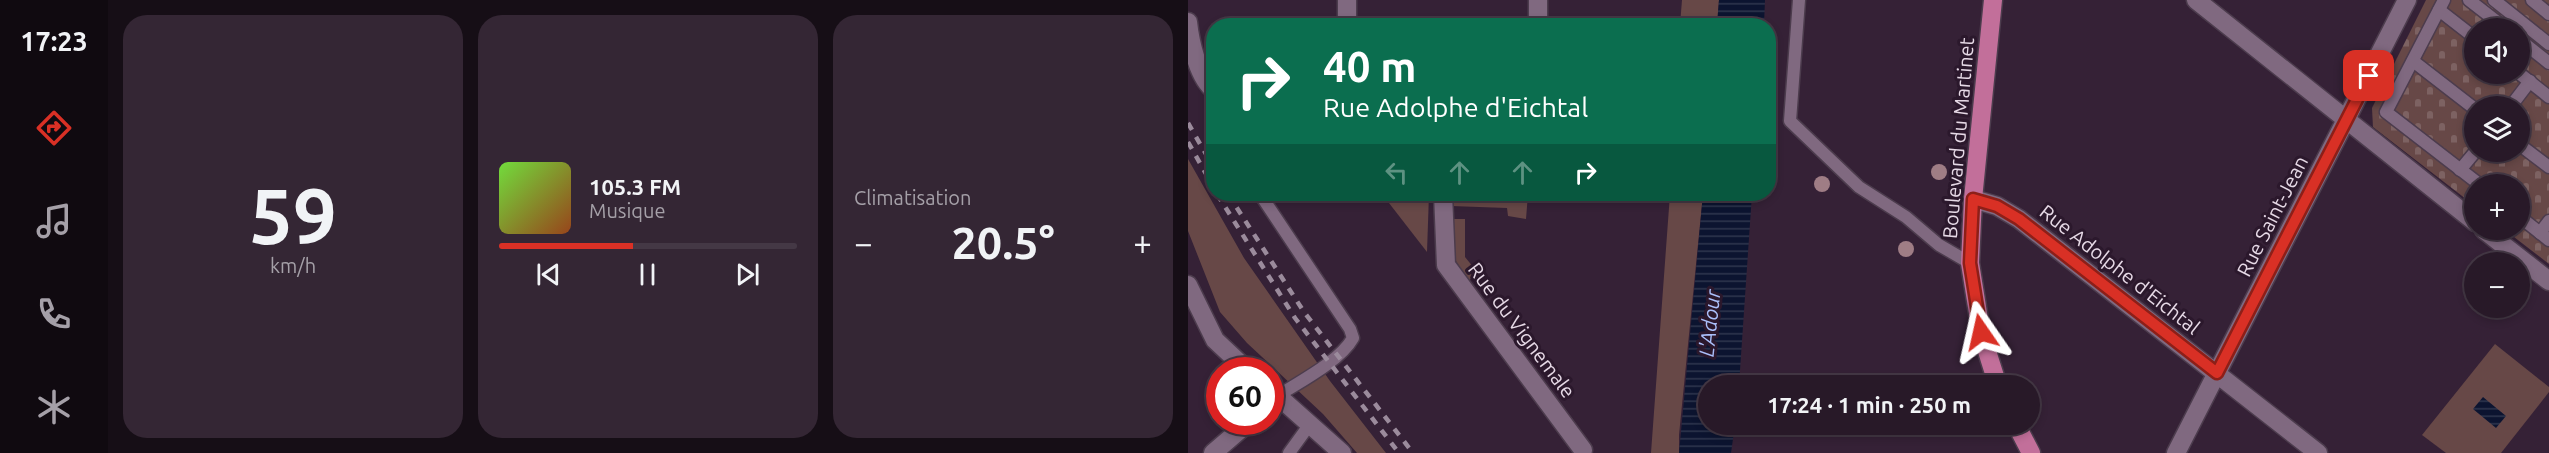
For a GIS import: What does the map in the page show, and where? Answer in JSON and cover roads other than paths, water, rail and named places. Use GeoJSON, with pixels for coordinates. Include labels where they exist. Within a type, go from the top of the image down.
{"type":"FeatureCollection","features":[{"type":"Feature","properties":{"kind":"main road","name":"Boulevard du Martinet"},"geometry":{"type":"LineString","coordinates":[[1993,0],[1973,199],[1970,263],[1981,332],[1995,375]]}},
{"type":"Feature","properties":{"kind":"main road"},"geometry":{"type":"LineString","coordinates":[[2022,435],[2031,453]]}},
{"type":"Feature","properties":{"kind":"street"},"geometry":{"type":"LineString","coordinates":[[1347,0],[1347,18]]}},
{"type":"Feature","properties":{"kind":"street"},"geometry":{"type":"LineString","coordinates":[[1538,0],[1538,18]]}},
{"type":"Feature","properties":{"kind":"street"},"geometry":{"type":"LineString","coordinates":[[2196,0],[2464,213]]}},
{"type":"Feature","properties":{"kind":"street","name":"Rue Saint-Jean"},"geometry":{"type":"LineString","coordinates":[[2176,453],[2408,0]]}},
{"type":"Feature","properties":{"kind":"street"},"geometry":{"type":"LineString","coordinates":[[1188,22],[1190,40],[1206,81]]}},
{"type":"Feature","properties":{"kind":"street","name":"Rue Adolphe d'Eichtal"},"geometry":{"type":"LineString","coordinates":[[1973,199],[1997,206],[2019,219],[2318,453]]}},
{"type":"Feature","properties":{"kind":"street","name":"Rue du Vignemale"},"geometry":{"type":"LineString","coordinates":[[1443,201],[1446,265],[1583,450]]}},
{"type":"Feature","properties":{"kind":"street"},"geometry":{"type":"LineString","coordinates":[[2497,240],[2549,281]]}},
{"type":"Feature","properties":{"kind":"street"},"geometry":{"type":"LineString","coordinates":[[1188,285],[1215,340],[1233,357]]}},
{"type":"Feature","properties":{"kind":"street"},"geometry":{"type":"LineString","coordinates":[[1284,404],[1342,453]]}},
{"type":"Feature","properties":{"kind":"street"},"geometry":{"type":"LineString","coordinates":[[1213,453],[1234,435]]}},
{"type":"Feature","properties":{"kind":"lane"},"geometry":{"type":"LineString","coordinates":[[1799,0],[1790,121],[1859,187],[1906,217],[1939,245],[1970,263]]}},
{"type":"Feature","properties":{"kind":"lane"},"geometry":{"type":"LineString","coordinates":[[2469,0],[2492,18]]}},
{"type":"Feature","properties":{"kind":"lane"},"geometry":{"type":"LineString","coordinates":[[2494,0],[2549,44]]}},
{"type":"Feature","properties":{"kind":"lane"},"geometry":{"type":"LineString","coordinates":[[2532,0],[2549,14]]}},
{"type":"Feature","properties":{"kind":"lane"},"geometry":{"type":"LineString","coordinates":[[2464,27],[2442,5],[2386,112],[2465,174]]}},
{"type":"Feature","properties":{"kind":"lane"},"geometry":{"type":"LineString","coordinates":[[2530,48],[2549,63]]}},
{"type":"Feature","properties":{"kind":"lane"},"geometry":{"type":"LineString","coordinates":[[2413,61],[2464,100]]}},
{"type":"Feature","properties":{"kind":"lane"},"geometry":{"type":"LineString","coordinates":[[2530,81],[2549,96]]}},
{"type":"Feature","properties":{"kind":"lane"},"geometry":{"type":"LineString","coordinates":[[2530,152],[2549,167]]}},
{"type":"Feature","properties":{"kind":"lane"},"geometry":{"type":"LineString","coordinates":[[2460,170],[2467,162]]}},
{"type":"Feature","properties":{"kind":"lane"},"geometry":{"type":"LineString","coordinates":[[1265,201],[1350,329],[1353,338],[1319,370],[1284,390]]}},
{"type":"Feature","properties":{"kind":"lane"},"geometry":{"type":"LineString","coordinates":[[2530,225],[2544,236],[2549,221]]}},
{"type":"Feature","properties":{"kind":"lane"},"geometry":{"type":"LineString","coordinates":[[1289,453],[1310,424]]}},
{"type":"Feature","properties":{"kind":"water"},"geometry":{"type":"Polygon","coordinates":[[[1719,0],[1765,0],[1764,18],[1718,18],[1719,0]]]}},
{"type":"Feature","properties":{"kind":"water","name":"L'Adour"},"geometry":{"type":"Polygon","coordinates":[[[1702,201],[1752,201],[1740,375],[1698,375],[1698,435],[1734,435],[1731,453],[1679,453],[1702,201]]]}},
{"type":"Feature","properties":{"kind":"water"},"geometry":{"type":"Polygon","coordinates":[[[2483,397],[2506,416],[2496,428],[2473,409],[2483,397]]]}},
{"type":"Feature","properties":{"kind":"railway"},"geometry":{"type":"LineString","coordinates":[[1188,123],[1206,154]]}},
{"type":"Feature","properties":{"kind":"railway"},"geometry":{"type":"LineString","coordinates":[[1188,142],[1206,174]]}},
{"type":"Feature","properties":{"kind":"railway"},"geometry":{"type":"LineString","coordinates":[[1221,201],[1295,318],[1399,453]]}},
{"type":"Feature","properties":{"kind":"railway"},"geometry":{"type":"LineString","coordinates":[[1233,201],[1304,312],[1413,453]]}}]}
